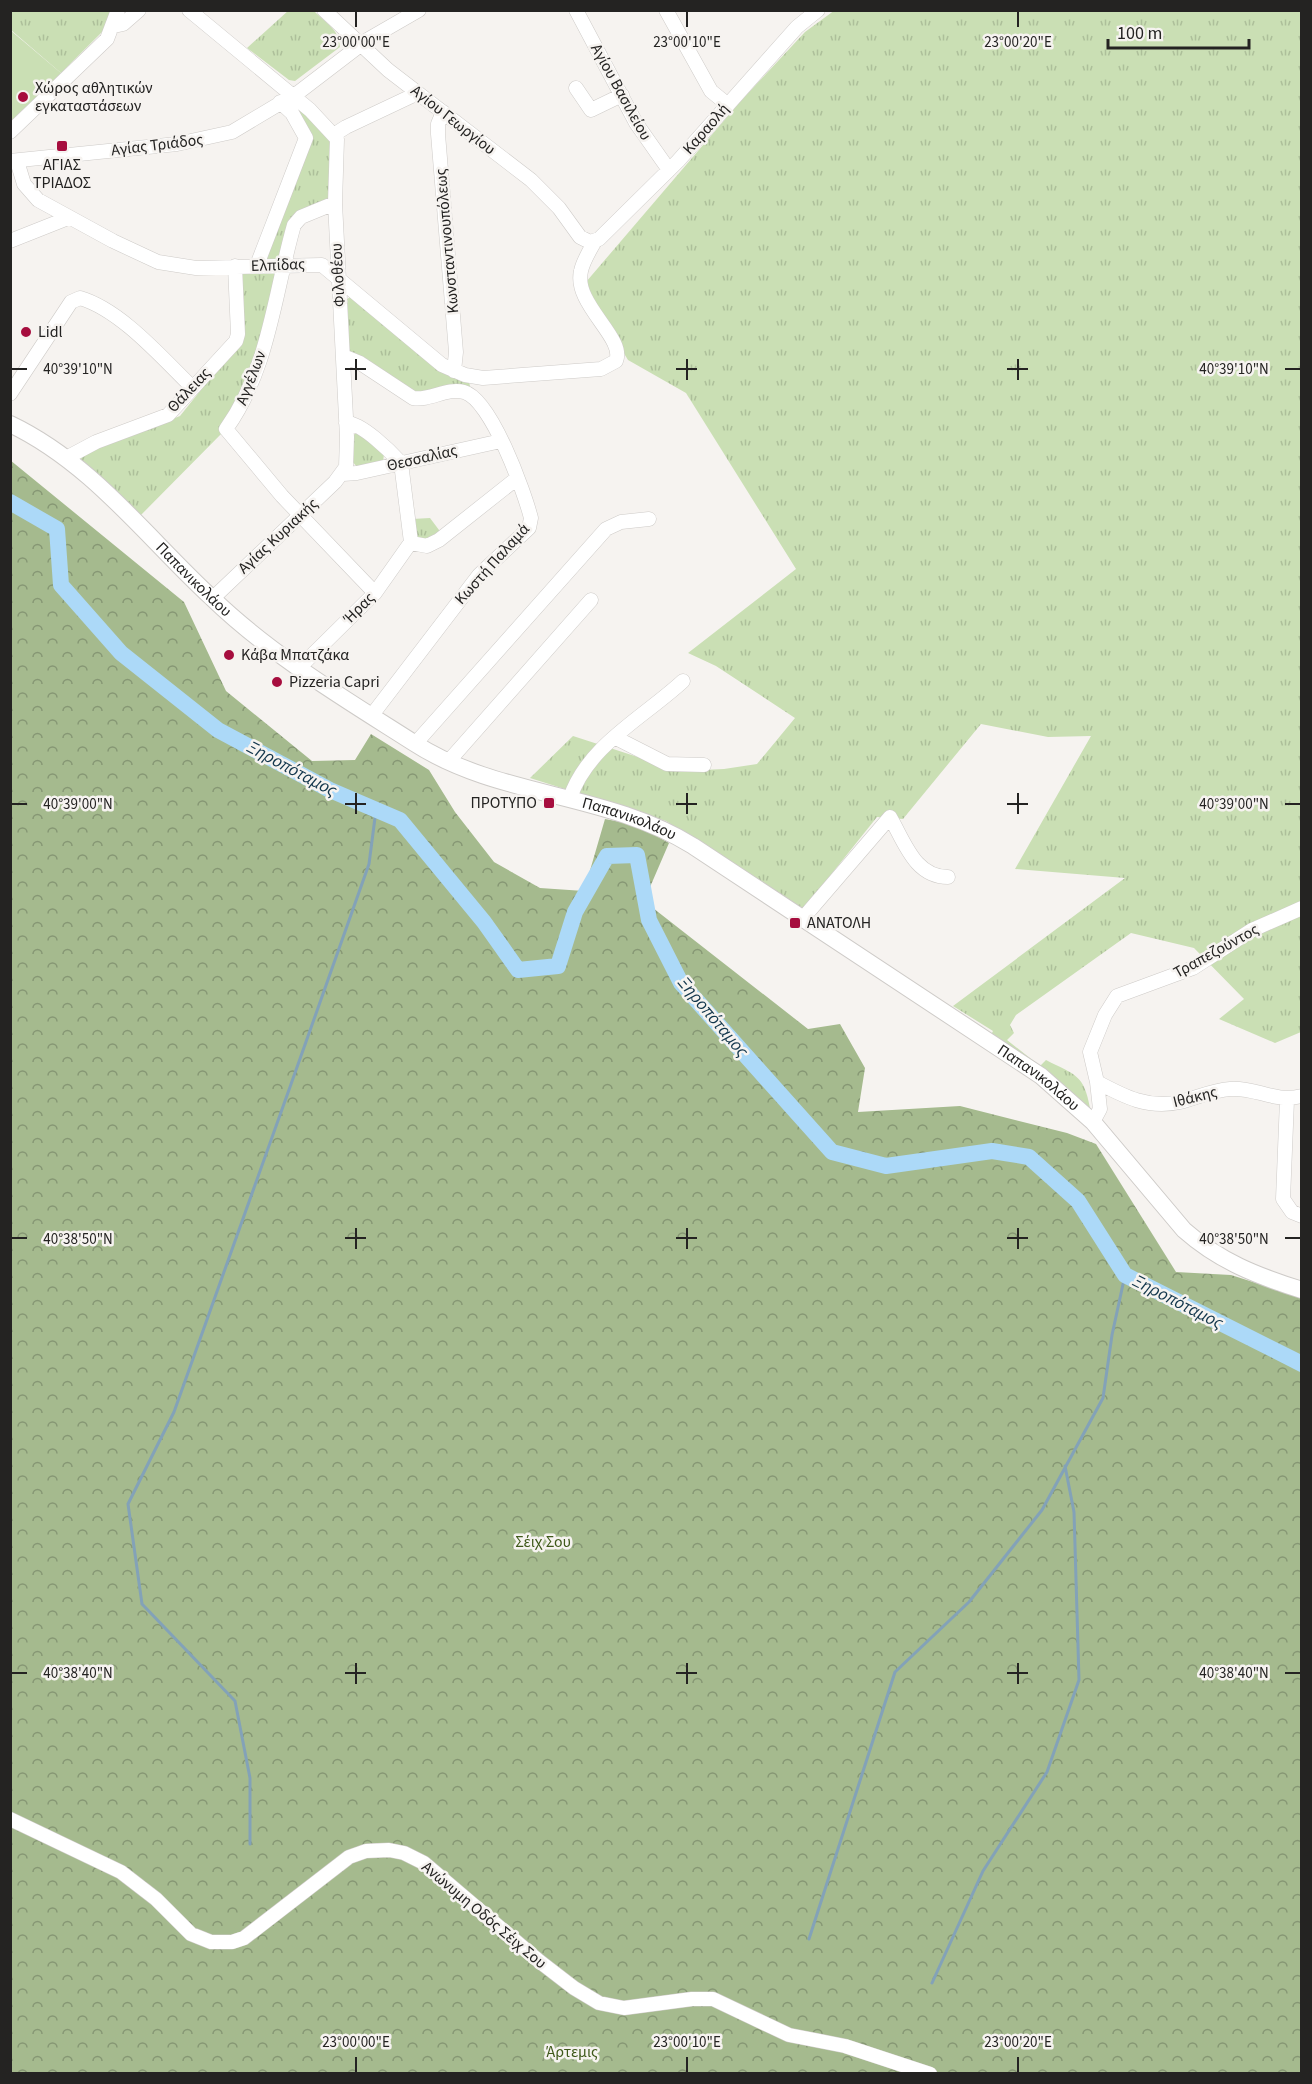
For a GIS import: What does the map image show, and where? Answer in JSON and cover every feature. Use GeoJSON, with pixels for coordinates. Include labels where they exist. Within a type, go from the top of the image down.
{"type":"FeatureCollection","features":[{"type":"Feature","properties":{"kind":"main road","name":"Παπανικολάου"},"geometry":{"type":"LineString","coordinates":[[10,424],[66,458],[110,496],[212,598],[254,634],[300,667],[415,744],[448,762],[493,779],[639,818],[671,833],[804,917],[1025,1064],[1058,1089],[1093,1122],[1185,1230],[1221,1258],[1258,1276],[1302,1290]]}},
{"type":"Feature","properties":{"kind":"street"},"geometry":{"type":"LineString","coordinates":[[10,132],[107,39],[114,26],[118,10]]}},
{"type":"Feature","properties":{"kind":"street"},"geometry":{"type":"LineString","coordinates":[[114,26],[123,24],[140,10]]}},
{"type":"Feature","properties":{"kind":"street"},"geometry":{"type":"LineString","coordinates":[[189,10],[286,99],[335,135],[346,127],[418,93]]}},
{"type":"Feature","properties":{"kind":"street","name":"Αγίου Γεωργίου"},"geometry":{"type":"LineString","coordinates":[[324,10],[360,45],[538,187],[559,208],[577,234],[584,295],[617,349],[618,358],[611,366]]}},
{"type":"Feature","properties":{"kind":"street","name":"Αγίας Τριάδος"},"geometry":{"type":"LineString","coordinates":[[14,161],[213,138],[239,129],[286,99],[298,86],[351,46],[360,45],[418,10]]}},
{"type":"Feature","properties":{"kind":"street","name":"Αγίου Βασιλείου"},"geometry":{"type":"LineString","coordinates":[[576,10],[621,95],[649,143],[669,170]]}},
{"type":"Feature","properties":{"kind":"street"},"geometry":{"type":"LineString","coordinates":[[666,10],[711,91],[728,105]]}},
{"type":"Feature","properties":{"kind":"street","name":"Καραολή"},"geometry":{"type":"LineString","coordinates":[[592,241],[669,170],[728,105],[801,15],[818,10]]}},
{"type":"Feature","properties":{"kind":"street"},"geometry":{"type":"LineString","coordinates":[[576,88],[591,110],[621,95]]}},
{"type":"Feature","properties":{"kind":"street"},"geometry":{"type":"LineString","coordinates":[[257,265],[306,138],[286,99]]}},
{"type":"Feature","properties":{"kind":"street","name":"Κωνσταντινουπόλεως"},"geometry":{"type":"LineString","coordinates":[[443,112],[438,124],[438,134],[456,352],[454,371]]}},
{"type":"Feature","properties":{"kind":"street","name":"Φιλοθέου"},"geometry":{"type":"LineString","coordinates":[[335,135],[338,147],[335,203],[347,458],[344,474]]}},
{"type":"Feature","properties":{"kind":"street","name":"Ελπίδας"},"geometry":{"type":"LineString","coordinates":[[14,161],[30,193],[68,218],[126,248],[169,265],[188,268],[318,263],[435,359],[454,371],[487,378],[611,366]]}},
{"type":"Feature","properties":{"kind":"street","name":"Αγγέλων"},"geometry":{"type":"LineString","coordinates":[[335,203],[296,222],[284,264],[276,307],[256,372],[245,402],[226,429],[299,515],[375,593]]}},
{"type":"Feature","properties":{"kind":"street"},"geometry":{"type":"LineString","coordinates":[[10,241],[68,218]]}},
{"type":"Feature","properties":{"kind":"street","name":"Αγίου Γεωργίου"},"geometry":{"type":"LineString","coordinates":[[577,234],[592,241]]}},
{"type":"Feature","properties":{"kind":"street"},"geometry":{"type":"LineString","coordinates":[[581,270],[592,241]]}},
{"type":"Feature","properties":{"kind":"street","name":"Θάλειας"},"geometry":{"type":"LineString","coordinates":[[66,458],[96,442],[166,416],[238,338],[235,266]]}},
{"type":"Feature","properties":{"kind":"street"},"geometry":{"type":"LineString","coordinates":[[10,393],[74,300],[80,298],[125,325],[192,387]]}},
{"type":"Feature","properties":{"kind":"street","name":"Κωστή Παλαμά"},"geometry":{"type":"LineString","coordinates":[[343,356],[360,363],[413,398],[460,391],[475,398],[501,441],[531,515],[530,526],[479,575],[372,715]]}},
{"type":"Feature","properties":{"kind":"street"},"geometry":{"type":"LineString","coordinates":[[346,423],[358,425],[401,463],[411,543],[427,546],[439,540],[516,478]]}},
{"type":"Feature","properties":{"kind":"street","name":"Θεσσαλίας"},"geometry":{"type":"LineString","coordinates":[[344,474],[501,441]]}},
{"type":"Feature","properties":{"kind":"street","name":"Αγίας Κυριακής"},"geometry":{"type":"LineString","coordinates":[[212,598],[344,474]]}},
{"type":"Feature","properties":{"kind":"street"},"geometry":{"type":"LineString","coordinates":[[415,744],[606,529],[621,522],[649,519]]}},
{"type":"Feature","properties":{"kind":"street","name":"Ήρας"},"geometry":{"type":"LineString","coordinates":[[300,667],[375,593],[411,543]]}},
{"type":"Feature","properties":{"kind":"street"},"geometry":{"type":"LineString","coordinates":[[448,762],[591,600]]}},
{"type":"Feature","properties":{"kind":"street"},"geometry":{"type":"LineString","coordinates":[[570,798],[580,775],[602,746],[616,738],[683,681]]}},
{"type":"Feature","properties":{"kind":"street"},"geometry":{"type":"LineString","coordinates":[[616,738],[667,764],[704,765]]}},
{"type":"Feature","properties":{"kind":"street"},"geometry":{"type":"LineString","coordinates":[[804,917],[890,818],[922,870],[938,877],[948,877]]}},
{"type":"Feature","properties":{"kind":"street","name":"Τραπεζούντος"},"geometry":{"type":"LineString","coordinates":[[1098,1082],[1090,1052],[1105,1015],[1117,996],[1193,968],[1252,930],[1302,908]]}},
{"type":"Feature","properties":{"kind":"street"},"geometry":{"type":"LineString","coordinates":[[1093,1122],[1100,1108],[1098,1082]]}},
{"type":"Feature","properties":{"kind":"street","name":"Ιθάκης"},"geometry":{"type":"LineString","coordinates":[[1098,1082],[1140,1103],[1162,1105],[1230,1089],[1254,1090],[1287,1100]]}},
{"type":"Feature","properties":{"kind":"street"},"geometry":{"type":"LineString","coordinates":[[1302,1096],[1287,1100],[1283,1199],[1292,1212],[1302,1216]]}},
{"type":"Feature","properties":{"kind":"street","name":"Ανώνυμη Οδός Σέιχ Σου"},"geometry":{"type":"LineString","coordinates":[[10,1819],[121,1872],[156,1899],[191,1934],[211,1942],[232,1942],[244,1938],[349,1857],[366,1851],[389,1850],[404,1853],[424,1863],[539,1961],[574,1988],[599,2003],[624,2008],[692,1998],[713,2000],[789,2035],[845,2046],[930,2073]]}},
{"type":"Feature","properties":{"kind":"green space"},"geometry":{"type":"Polygon","coordinates":[[[289,10],[314,11],[337,35],[340,47],[295,81],[289,80],[247,48],[289,10]]]}},
{"type":"Feature","properties":{"kind":"green space"},"geometry":{"type":"Polygon","coordinates":[[[835,10],[1301,11],[1301,1032],[1275,1043],[1219,1019],[1244,999],[1194,948],[1131,933],[1016,1015],[1010,1025],[1014,1033],[1007,1040],[1040,1066],[1046,1060],[1077,1077],[1085,1088],[1090,1108],[990,1037],[993,1031],[953,1006],[1125,878],[1015,869],[1091,736],[1048,737],[981,724],[903,819],[877,817],[801,912],[666,821],[530,778],[573,736],[681,771],[724,769],[757,764],[795,718],[716,666],[688,653],[796,569],[686,393],[628,360],[596,307],[586,282],[739,103],[805,32],[835,10]]]}},
{"type":"Feature","properties":{"kind":"green space"},"geometry":{"type":"Polygon","coordinates":[[[11,11],[114,11],[105,29],[61,73],[11,30],[11,11]]]}},
{"type":"Feature","properties":{"kind":"green space","name":"Χώρος αθλητικών εγκαταστάσεων"},"geometry":{"type":"Polygon","coordinates":[[[10,30],[61,73],[11,121],[10,121],[10,30]]]}},
{"type":"Feature","properties":{"kind":"green space"},"geometry":{"type":"Polygon","coordinates":[[[293,101],[331,137],[330,198],[296,214],[254,367],[226,429],[139,517],[73,458],[180,416],[237,345],[237,273],[257,271],[309,141],[288,106],[293,101]]]}},
{"type":"Feature","properties":{"kind":"green space"},"geometry":{"type":"Polygon","coordinates":[[[351,296],[469,382],[471,390],[416,394],[348,352],[345,301],[351,296]]]}},
{"type":"Feature","properties":{"kind":"green space"},"geometry":{"type":"Polygon","coordinates":[[[361,433],[384,454],[383,462],[358,468],[351,460],[353,435],[361,433]]]}},
{"type":"Feature","properties":{"kind":"green space","name":"Σέιχ Σου"},"geometry":{"type":"Polygon","coordinates":[[[10,460],[184,602],[226,691],[312,761],[355,760],[371,734],[429,770],[455,812],[494,862],[540,888],[584,891],[605,819],[637,825],[669,843],[644,901],[808,1029],[840,1024],[865,1068],[858,1112],[960,1106],[1067,1133],[1096,1144],[1176,1272],[1231,1275],[1301,1297],[1301,2073],[11,2073],[10,460]]]}},
{"type":"Feature","properties":{"kind":"green space"},"geometry":{"type":"Polygon","coordinates":[[[430,518],[442,534],[430,543],[414,538],[412,519],[430,518]]]}},
{"type":"Feature","properties":{"kind":"waterway","name":"Ξηροπόταμος"},"geometry":{"type":"LineString","coordinates":[[10,502],[57,529],[61,585],[121,653],[218,730],[330,790],[400,820],[484,922],[518,970],[558,966],[575,912],[607,856],[637,855],[649,920],[681,983],[832,1152],[886,1166],[992,1151],[1029,1157],[1078,1201],[1125,1275],[1302,1364]]}},
{"type":"Feature","properties":{"kind":"waterway"},"geometry":{"type":"LineString","coordinates":[[250,1844],[250,1778],[235,1701],[142,1604],[128,1504],[174,1412],[369,864],[376,810]]}},
{"type":"Feature","properties":{"kind":"waterway"},"geometry":{"type":"LineString","coordinates":[[809,1939],[895,1672],[969,1602],[1042,1510],[1103,1398],[1112,1335],[1125,1275]]}},
{"type":"Feature","properties":{"kind":"waterway"},"geometry":{"type":"LineString","coordinates":[[932,1983],[983,1871],[1047,1772],[1079,1680],[1074,1512],[1065,1466]]}},
{"type":"Feature","properties":{"kind":"place","name":"Χώρος αθλητικών εγκαταστάσεων"},"geometry":{"type":"Point","coordinates":[23,97]}},
{"type":"Feature","properties":{"kind":"place","name":"ΑΓΙΑΣ ΤΡΙΑΔΟΣ"},"geometry":{"type":"Point","coordinates":[62,146]}},
{"type":"Feature","properties":{"kind":"place","name":"Lidl"},"geometry":{"type":"Point","coordinates":[26,332]}},
{"type":"Feature","properties":{"kind":"place","name":"Κάβα Μπατζάκα"},"geometry":{"type":"Point","coordinates":[229,655]}},
{"type":"Feature","properties":{"kind":"place","name":"Pizzeria Capri"},"geometry":{"type":"Point","coordinates":[277,682]}},
{"type":"Feature","properties":{"kind":"place","name":"ΠΡΟΤΥΠΟ"},"geometry":{"type":"Point","coordinates":[549,803]}},
{"type":"Feature","properties":{"kind":"place","name":"ΑΝΑΤΟΛΗ"},"geometry":{"type":"Point","coordinates":[795,923]}},
{"type":"Feature","properties":{"kind":"park label","name":"Άρτεμις"},"geometry":{"type":"Point","coordinates":[572,2052]}}]}
